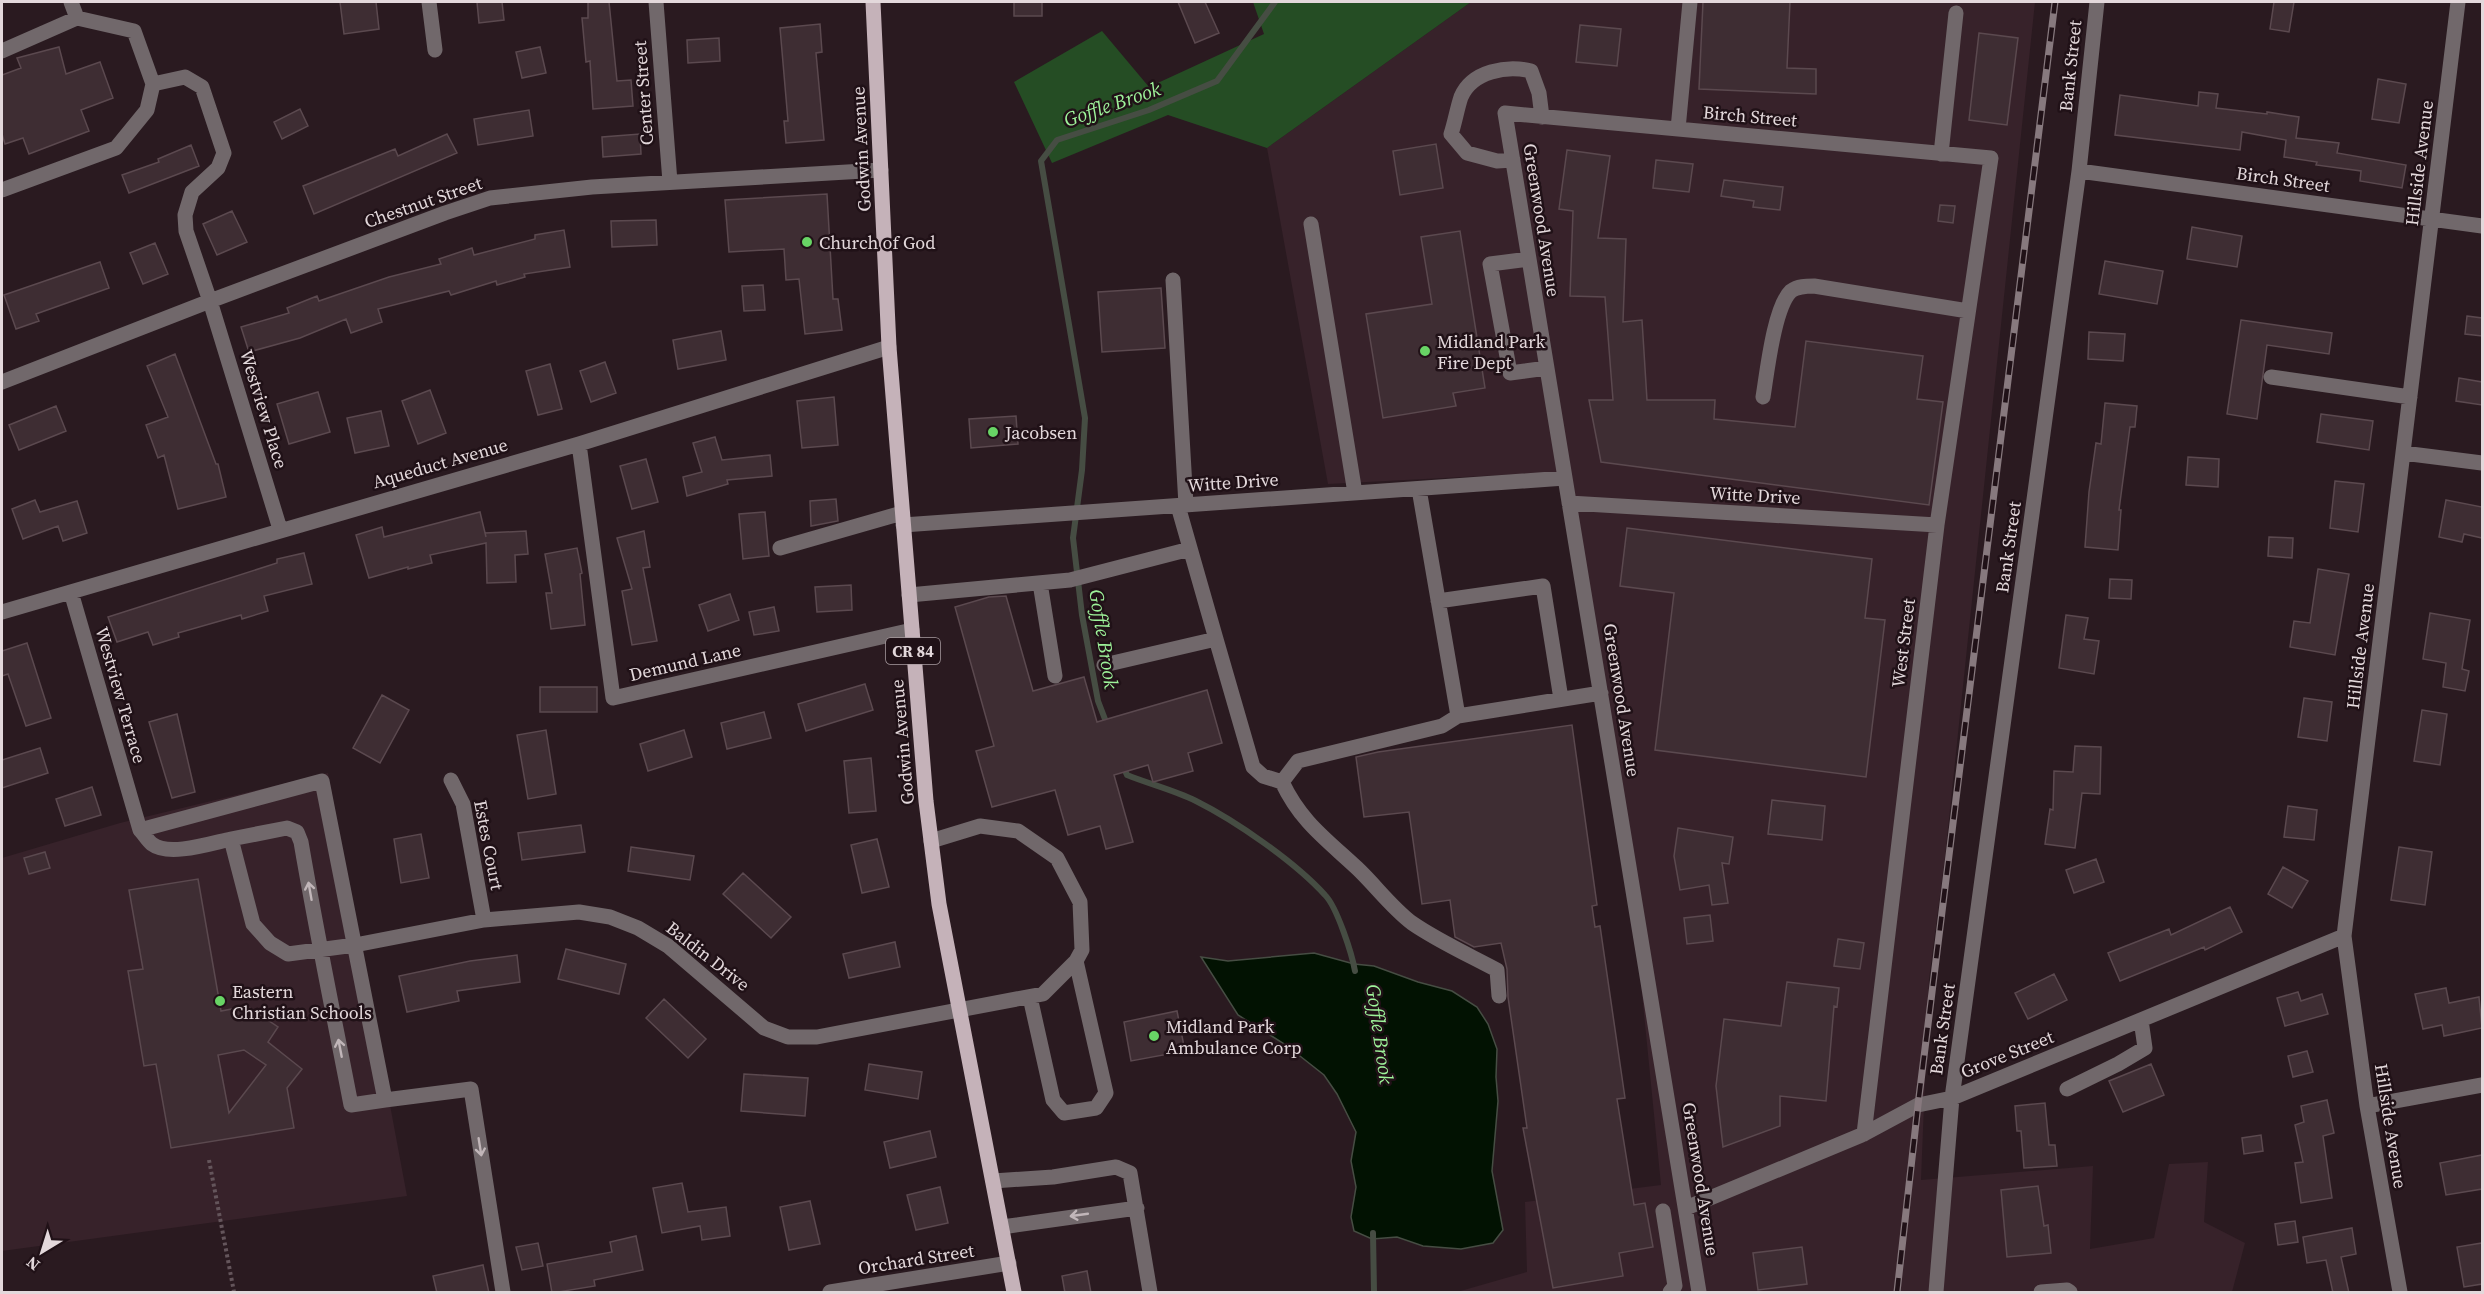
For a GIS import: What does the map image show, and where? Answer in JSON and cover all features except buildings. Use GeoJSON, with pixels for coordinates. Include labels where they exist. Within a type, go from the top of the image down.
{"type":"FeatureCollection","features":[{"type":"Feature","properties":{"kind":"main road","name":"Godwin Avenue"},"geometry":{"type":"LineString","coordinates":[[873,2],[889,347],[931,841],[939,904],[1014,1293]]}},
{"type":"Feature","properties":{"kind":"street"},"geometry":{"type":"LineString","coordinates":[[71,2],[77,18]]}},
{"type":"Feature","properties":{"kind":"street"},"geometry":{"type":"LineString","coordinates":[[429,2],[435,50]]}},
{"type":"Feature","properties":{"kind":"street","name":"Center Street"},"geometry":{"type":"LineString","coordinates":[[656,2],[669,182]]}},
{"type":"Feature","properties":{"kind":"street"},"geometry":{"type":"LineString","coordinates":[[1678,129],[1690,2]]}},
{"type":"Feature","properties":{"kind":"street","name":"Bank Street"},"geometry":{"type":"LineString","coordinates":[[1936,1293],[1952,1098],[2079,171],[2097,2]]}},
{"type":"Feature","properties":{"kind":"street","name":"Hillside Avenue"},"geometry":{"type":"LineString","coordinates":[[2400,1293],[2367,1106],[2344,936],[2458,2]]}},
{"type":"Feature","properties":{"kind":"street"},"geometry":{"type":"LineString","coordinates":[[1941,154],[1956,13]]}},
{"type":"Feature","properties":{"kind":"street"},"geometry":{"type":"LineString","coordinates":[[2,51],[77,18],[134,31],[153,84],[147,110],[116,148],[2,190]]}},
{"type":"Feature","properties":{"kind":"street"},"geometry":{"type":"LineString","coordinates":[[1513,160],[1497,161],[1467,153],[1451,134],[1462,95],[1482,74],[1515,67],[1531,71],[1539,93],[1542,117]]}},
{"type":"Feature","properties":{"kind":"street","name":"Westview Place"},"geometry":{"type":"LineString","coordinates":[[153,84],[185,76],[202,87],[224,153],[218,168],[192,192],[185,215],[186,231],[210,301],[280,529]]}},
{"type":"Feature","properties":{"kind":"street","name":"Birch Street"},"geometry":{"type":"LineString","coordinates":[[1505,113],[1991,158]]}},
{"type":"Feature","properties":{"kind":"street","name":"Greenwood Avenue"},"geometry":{"type":"LineString","coordinates":[[1505,113],[1699,1293]]}},
{"type":"Feature","properties":{"kind":"street","name":"West Street"},"geometry":{"type":"LineString","coordinates":[[1864,1134],[1938,525],[1991,158]]}},
{"type":"Feature","properties":{"kind":"street","name":"Chestnut Street"},"geometry":{"type":"LineString","coordinates":[[2,382],[210,301],[490,198],[538,191],[881,170]]}},
{"type":"Feature","properties":{"kind":"street","name":"Birch Street"},"geometry":{"type":"LineString","coordinates":[[2079,171],[2482,226]]}},
{"type":"Feature","properties":{"kind":"street"},"geometry":{"type":"LineString","coordinates":[[1311,224],[1355,493]]}},
{"type":"Feature","properties":{"kind":"street"},"geometry":{"type":"LineString","coordinates":[[1529,259],[1490,264],[1510,373],[1547,368]]}},
{"type":"Feature","properties":{"kind":"street"},"geometry":{"type":"LineString","coordinates":[[1173,280],[1182,505],[1190,549],[1253,766],[1263,776],[1282,782],[1291,800],[1315,831],[1358,869],[1392,906],[1412,923],[1497,970],[1499,996]]}},
{"type":"Feature","properties":{"kind":"street"},"geometry":{"type":"LineString","coordinates":[[1763,397],[1776,324],[1790,292],[1799,287],[1814,286],[1968,310]]}},
{"type":"Feature","properties":{"kind":"street","name":"Aqueduct Avenue"},"geometry":{"type":"LineString","coordinates":[[2,612],[280,529],[579,444],[889,347]]}},
{"type":"Feature","properties":{"kind":"street"},"geometry":{"type":"LineString","coordinates":[[2271,377],[2410,397]]}},
{"type":"Feature","properties":{"kind":"street","name":"Demund Lane"},"geometry":{"type":"LineString","coordinates":[[579,444],[613,698],[912,630]]}},
{"type":"Feature","properties":{"kind":"street"},"geometry":{"type":"LineString","coordinates":[[2403,453],[2482,463]]}},
{"type":"Feature","properties":{"kind":"street","name":"Witte Drive"},"geometry":{"type":"LineString","coordinates":[[780,548],[903,519],[1182,505],[1565,478]]}},
{"type":"Feature","properties":{"kind":"street"},"geometry":{"type":"LineString","coordinates":[[1419,489],[1458,716]]}},
{"type":"Feature","properties":{"kind":"street","name":"Witte Drive"},"geometry":{"type":"LineString","coordinates":[[1569,503],[1938,525]]}},
{"type":"Feature","properties":{"kind":"street"},"geometry":{"type":"LineString","coordinates":[[909,595],[1076,580],[1190,549]]}},
{"type":"Feature","properties":{"kind":"street"},"geometry":{"type":"LineString","coordinates":[[1040,583],[1055,676]]}},
{"type":"Feature","properties":{"kind":"street"},"geometry":{"type":"LineString","coordinates":[[1438,601],[1543,586],[1561,699]]}},
{"type":"Feature","properties":{"kind":"street","name":"Westview Terrace"},"geometry":{"type":"LineString","coordinates":[[71,592],[140,830]]}},
{"type":"Feature","properties":{"kind":"street"},"geometry":{"type":"LineString","coordinates":[[1104,665],[1216,639]]}},
{"type":"Feature","properties":{"kind":"street"},"geometry":{"type":"LineString","coordinates":[[1282,782],[1298,761],[1442,726],[1458,716],[1601,693]]}},
{"type":"Feature","properties":{"kind":"street","name":"Estes Court"},"geometry":{"type":"LineString","coordinates":[[451,780],[463,804],[484,920]]}},
{"type":"Feature","properties":{"kind":"street"},"geometry":{"type":"LineString","coordinates":[[385,1100],[322,781],[140,830],[151,843],[159,848],[181,849],[286,828],[297,831],[351,1105],[471,1089],[503,1293]]}},
{"type":"Feature","properties":{"kind":"street"},"geometry":{"type":"LineString","coordinates":[[931,841],[980,826],[1018,831],[1057,858],[1080,902],[1082,950],[1076,961],[1043,994],[960,1010]]}},
{"type":"Feature","properties":{"kind":"street","name":"Baldin Drive"},"geometry":{"type":"LineString","coordinates":[[231,839],[254,924],[260,934],[288,954],[355,945],[484,920],[579,912],[610,917],[638,928],[668,946],[764,1028],[788,1037],[817,1037],[960,1010]]}},
{"type":"Feature","properties":{"kind":"street","name":"Grove Street"},"geometry":{"type":"LineString","coordinates":[[1686,1208],[1864,1134],[1918,1105],[1952,1098],[2344,936]]}},
{"type":"Feature","properties":{"kind":"street"},"geometry":{"type":"LineString","coordinates":[[1030,997],[1053,1100],[1064,1113],[1096,1108],[1106,1093],[1076,961]]}},
{"type":"Feature","properties":{"kind":"street"},"geometry":{"type":"LineString","coordinates":[[2067,1089],[2145,1048],[2141,1020]]}},
{"type":"Feature","properties":{"kind":"street"},"geometry":{"type":"LineString","coordinates":[[2367,1106],[2482,1085]]}},
{"type":"Feature","properties":{"kind":"street"},"geometry":{"type":"LineString","coordinates":[[993,1181],[1053,1177],[1116,1167],[1130,1173],[1150,1293]]}},
{"type":"Feature","properties":{"kind":"street"},"geometry":{"type":"LineString","coordinates":[[1002,1227],[1137,1208]]}},
{"type":"Feature","properties":{"kind":"street"},"geometry":{"type":"LineString","coordinates":[[1663,1211],[1675,1286],[1670,1293]]}},
{"type":"Feature","properties":{"kind":"street"},"geometry":{"type":"LineString","coordinates":[[1669,1247],[1691,1243]]}},
{"type":"Feature","properties":{"kind":"street","name":"Orchard Street"},"geometry":{"type":"LineString","coordinates":[[830,1293],[1008,1263]]}},
{"type":"Feature","properties":{"kind":"street"},"geometry":{"type":"LineString","coordinates":[[2041,1293],[2067,1290],[2070,1293]]}},
{"type":"Feature","properties":{"kind":"path"},"geometry":{"type":"LineString","coordinates":[[209,1160],[234,1293]]}},
{"type":"Feature","properties":{"kind":"shaded area"},"geometry":{"type":"Polygon","coordinates":[[[1471,2],[2035,2],[1945,857],[1929,979],[1921,1180],[2093,1166],[2090,1249],[2154,1238],[2169,1164],[2208,1162],[2204,1222],[2245,1243],[2232,1292],[1457,1292],[1527,1272],[1525,1202],[1661,1185],[1637,943],[1561,472],[1328,484],[1267,148],[1471,2]]]}},
{"type":"Feature","properties":{"kind":"shaded area"},"geometry":{"type":"Polygon","coordinates":[[[328,773],[407,1196],[2,1251],[2,858],[120,823],[328,773]]]}},
{"type":"Feature","properties":{"kind":"green space"},"geometry":{"type":"Polygon","coordinates":[[[1253,2],[1471,2],[1267,148],[1168,115],[1052,163],[1014,82],[1102,31],[1149,87],[1264,34],[1253,2]]]}},
{"type":"Feature","properties":{"kind":"water"},"geometry":{"type":"Polygon","coordinates":[[[1314,953],[1354,964],[1374,966],[1418,982],[1452,991],[1477,1007],[1488,1024],[1497,1049],[1498,1101],[1492,1171],[1503,1230],[1493,1243],[1461,1249],[1423,1246],[1397,1237],[1372,1239],[1354,1231],[1351,1217],[1356,1187],[1351,1161],[1356,1132],[1337,1094],[1324,1075],[1286,1045],[1238,1015],[1201,957],[1228,961],[1314,953]]]}},
{"type":"Feature","properties":{"kind":"waterway","name":"Goffle Brook"},"geometry":{"type":"LineString","coordinates":[[1108,727],[1098,701],[1082,615],[1073,538],[1082,470],[1085,418],[1041,161],[1057,140],[1149,110],[1217,81],[1275,2]]}},
{"type":"Feature","properties":{"kind":"waterway","name":"Goffle Brook"},"geometry":{"type":"LineString","coordinates":[[1122,764],[1127,775],[1188,797],[1229,819],[1298,869],[1330,901],[1343,931],[1355,971]]}},
{"type":"Feature","properties":{"kind":"waterway","name":"Goffle Brook"},"geometry":{"type":"LineString","coordinates":[[1373,1233],[1374,1292]]}},
{"type":"Feature","properties":{"kind":"railway"},"geometry":{"type":"LineString","coordinates":[[1897,1292],[1918,1105],[2055,2]]}},
{"type":"Feature","properties":{"kind":"place","name":"Church of God"},"geometry":{"type":"Point","coordinates":[807,242]}},
{"type":"Feature","properties":{"kind":"place","name":"Midland Park Fire Dept"},"geometry":{"type":"Point","coordinates":[1425,351]}},
{"type":"Feature","properties":{"kind":"place","name":"Jacobsen"},"geometry":{"type":"Point","coordinates":[993,432]}},
{"type":"Feature","properties":{"kind":"place","name":"Eastern Christian Schools"},"geometry":{"type":"Point","coordinates":[220,1001]}},
{"type":"Feature","properties":{"kind":"place","name":"Midland Park Ambulance Corp"},"geometry":{"type":"Point","coordinates":[1154,1036]}}]}
